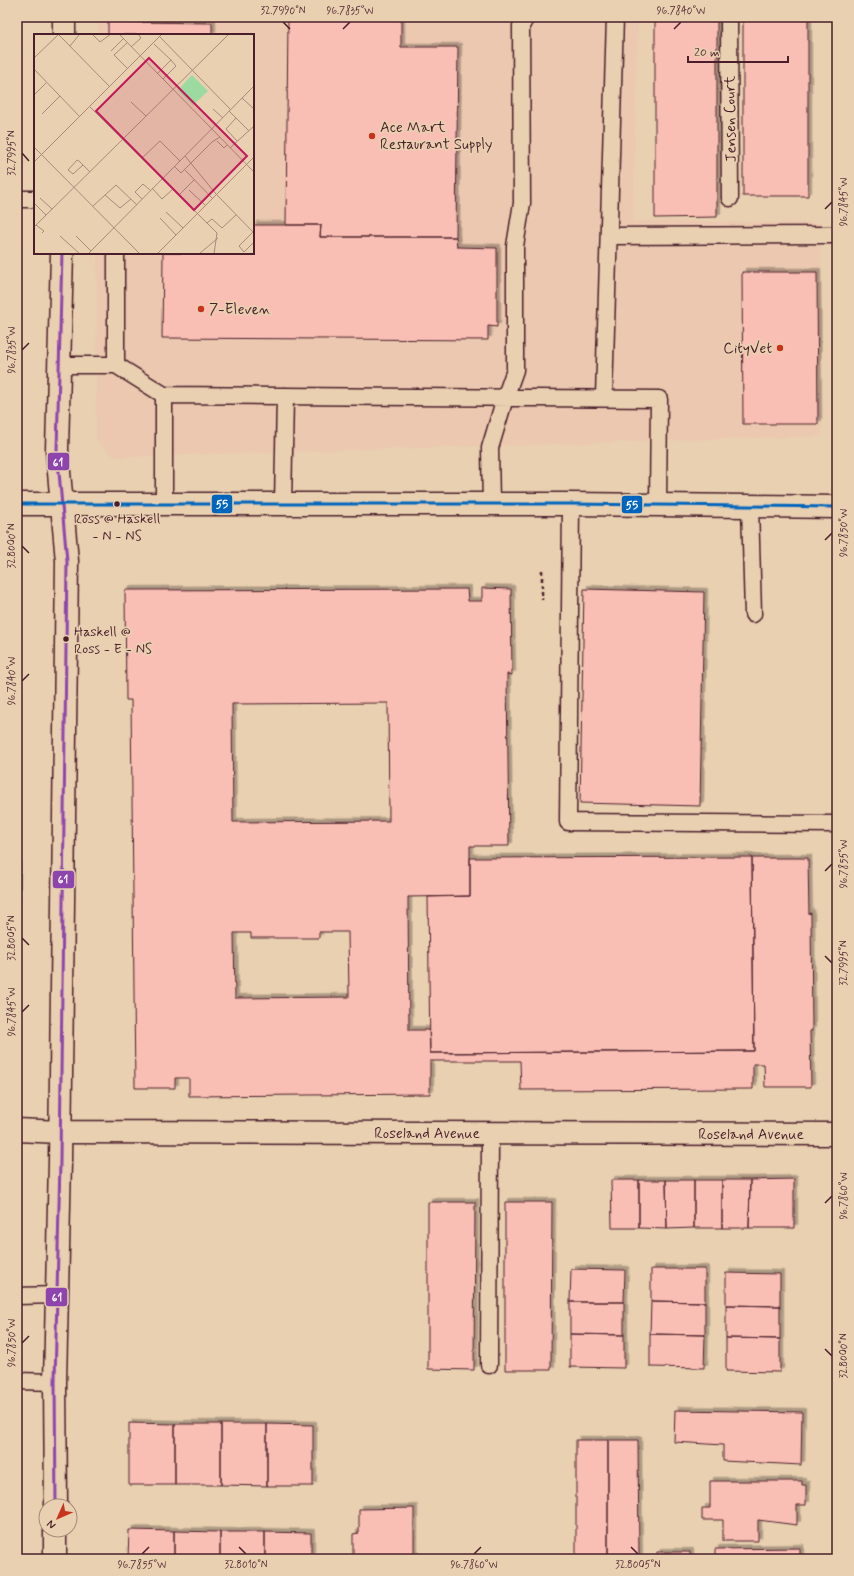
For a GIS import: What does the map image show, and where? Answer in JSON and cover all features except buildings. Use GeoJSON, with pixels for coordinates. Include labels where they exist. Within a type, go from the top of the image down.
{"type":"FeatureCollection","features":[{"type":"Feature","properties":{"kind":"main road"},"geometry":{"type":"LineString","coordinates":[[64,17],[64,34]]}},
{"type":"Feature","properties":{"kind":"main road"},"geometry":{"type":"LineString","coordinates":[[56,1498],[55,1382],[60,1132],[67,561],[57,450],[62,254]]}},
{"type":"Feature","properties":{"kind":"main road"},"geometry":{"type":"LineString","coordinates":[[17,504],[571,504],[837,507]]}},
{"type":"Feature","properties":{"kind":"main road","name":"Roseland Avenue"},"geometry":{"type":"LineString","coordinates":[[17,1130],[60,1132],[837,1134]]}},
{"type":"Feature","properties":{"kind":"main road"},"geometry":{"type":"LineString","coordinates":[[55,1538],[55,1559]]}},
{"type":"Feature","properties":{"kind":"lane"},"geometry":{"type":"LineString","coordinates":[[491,505],[490,448],[515,370],[515,246],[522,203],[522,26],[526,17]]}},
{"type":"Feature","properties":{"kind":"lane"},"geometry":{"type":"LineString","coordinates":[[604,397],[615,17]]}},
{"type":"Feature","properties":{"kind":"lane","name":"Jensen Court"},"geometry":{"type":"LineString","coordinates":[[729,17],[730,198]]}},
{"type":"Feature","properties":{"kind":"lane"},"geometry":{"type":"LineString","coordinates":[[17,199],[34,199]]}},
{"type":"Feature","properties":{"kind":"lane"},"geometry":{"type":"LineString","coordinates":[[609,236],[837,235]]}},
{"type":"Feature","properties":{"kind":"lane"},"geometry":{"type":"LineString","coordinates":[[116,254],[116,365]]}},
{"type":"Feature","properties":{"kind":"lane"},"geometry":{"type":"LineString","coordinates":[[59,365],[116,365],[164,395],[505,398],[604,397],[659,399],[658,505]]}},
{"type":"Feature","properties":{"kind":"lane"},"geometry":{"type":"LineString","coordinates":[[164,395],[164,504]]}},
{"type":"Feature","properties":{"kind":"lane"},"geometry":{"type":"LineString","coordinates":[[283,505],[285,396]]}},
{"type":"Feature","properties":{"kind":"lane"},"geometry":{"type":"LineString","coordinates":[[571,504],[568,822],[837,824]]}},
{"type":"Feature","properties":{"kind":"lane"},"geometry":{"type":"LineString","coordinates":[[750,506],[753,614]]}},
{"type":"Feature","properties":{"kind":"lane"},"geometry":{"type":"LineString","coordinates":[[489,1365],[490,1133]]}},
{"type":"Feature","properties":{"kind":"lane"},"geometry":{"type":"LineString","coordinates":[[17,1296],[57,1295]]}},
{"type":"Feature","properties":{"kind":"lane"},"geometry":{"type":"LineString","coordinates":[[17,1381],[55,1382]]}},
{"type":"Feature","properties":{"kind":"shaded area"},"geometry":{"type":"Polygon","coordinates":[[[98,17],[638,17],[633,221],[821,223],[822,436],[115,457],[96,440],[97,254],[254,254],[254,34],[98,34],[98,17]]]}},
{"type":"Feature","properties":{"kind":"shaded area"},"geometry":{"type":"Polygon","coordinates":[[[17,160],[26,161],[17,256],[17,160]]]}},
{"type":"Feature","properties":{"kind":"green space"},"geometry":{"type":"Polygon","coordinates":[[[17,840],[21,840],[18,1092],[17,1092],[17,840]]]}},
{"type":"Feature","properties":{"kind":"transit line","name":"61"},"geometry":{"type":"LineString","coordinates":[[56,1498],[55,1382],[60,1161],[67,561],[57,450],[62,254]]}},
{"type":"Feature","properties":{"kind":"transit line","name":"55"},"geometry":{"type":"LineString","coordinates":[[17,504],[571,504],[837,507]]}},
{"type":"Feature","properties":{"kind":"place","name":"Ace Mart Restaurant Supply"},"geometry":{"type":"Point","coordinates":[372,136]}},
{"type":"Feature","properties":{"kind":"place","name":"7-Eleven"},"geometry":{"type":"Point","coordinates":[201,309]}},
{"type":"Feature","properties":{"kind":"place","name":"CityVet"},"geometry":{"type":"Point","coordinates":[780,348]}},
{"type":"Feature","properties":{"kind":"place","name":"Ross @ Haskell - N - NS"},"geometry":{"type":"Point","coordinates":[117,504]}},
{"type":"Feature","properties":{"kind":"place","name":"Haskell @ Ross - E - NS"},"geometry":{"type":"Point","coordinates":[66,639]}}]}
